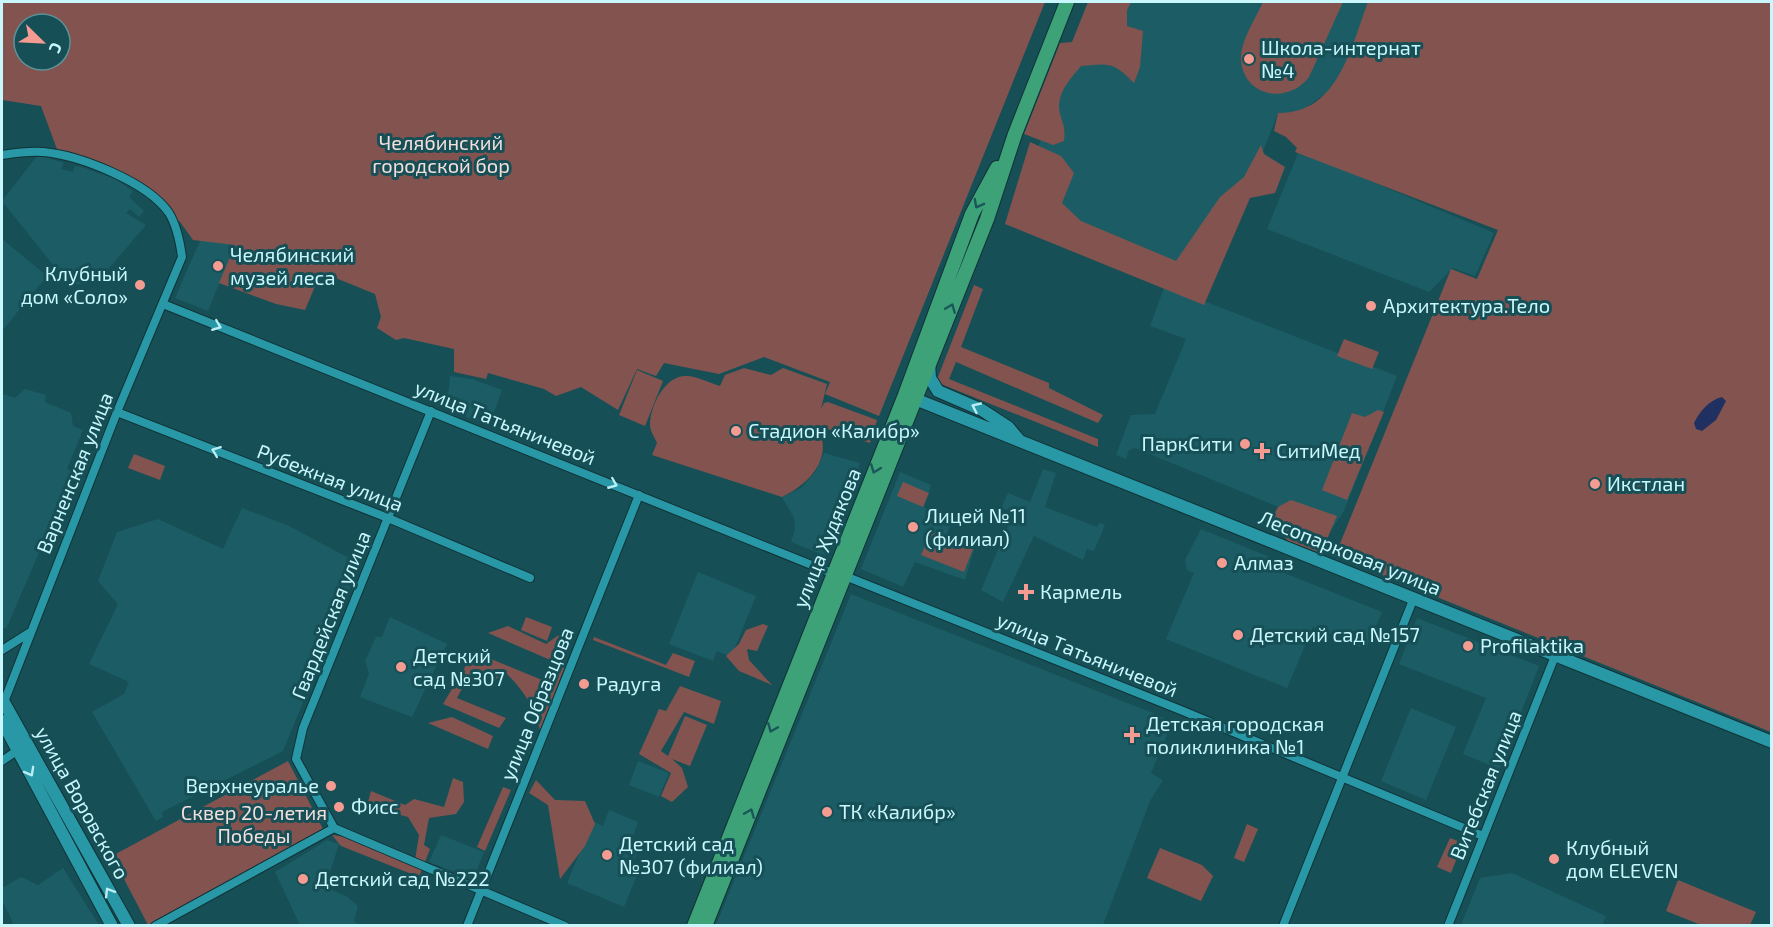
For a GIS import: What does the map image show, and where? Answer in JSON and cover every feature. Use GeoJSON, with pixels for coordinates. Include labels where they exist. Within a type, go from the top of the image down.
{"type":"FeatureCollection","features":[{"type":"Feature","properties":{"kind":"main road","name":"улица Худякова"},"geometry":{"type":"LineString","coordinates":[[910,397],[929,362],[987,219],[1015,134],[1067,2]]}},
{"type":"Feature","properties":{"kind":"main road","name":"улица Худякова"},"geometry":{"type":"LineString","coordinates":[[694,926],[910,397],[972,214],[1015,134]]}},
{"type":"Feature","properties":{"kind":"main road"},"geometry":{"type":"LineString","coordinates":[[929,362],[930,378],[938,391],[982,410],[1008,427],[1022,443]]}},
{"type":"Feature","properties":{"kind":"main road","name":"Лесопарковая улица"},"geometry":{"type":"LineString","coordinates":[[910,397],[1772,742]]}},
{"type":"Feature","properties":{"kind":"main road","name":"улица Худякова"},"geometry":{"type":"LineString","coordinates":[[705,926],[839,575]]}},
{"type":"Feature","properties":{"kind":"main road","name":"улица Воровского"},"geometry":{"type":"LineString","coordinates":[[3,701],[129,926]]}},
{"type":"Feature","properties":{"kind":"main road","name":"улица Воровского"},"geometry":{"type":"LineString","coordinates":[[2,721],[112,926]]}},
{"type":"Feature","properties":{"kind":"street","name":"Варненская улица"},"geometry":{"type":"LineString","coordinates":[[2,155],[46,152],[111,171],[132,182],[168,212],[180,240],[182,257],[117,412],[3,701]]}},
{"type":"Feature","properties":{"kind":"street","name":"улица Татьяничевой"},"geometry":{"type":"LineString","coordinates":[[163,304],[1483,836]]}},
{"type":"Feature","properties":{"kind":"street","name":"Гвардейская улица"},"geometry":{"type":"LineString","coordinates":[[333,828],[298,765],[296,753],[431,411]]}},
{"type":"Feature","properties":{"kind":"street","name":"Рубежная улица"},"geometry":{"type":"LineString","coordinates":[[117,412],[388,518],[531,578]]}},
{"type":"Feature","properties":{"kind":"street","name":"улица Образцова"},"geometry":{"type":"LineString","coordinates":[[467,926],[639,495]]}},
{"type":"Feature","properties":{"kind":"street"},"geometry":{"type":"LineString","coordinates":[[1283,926],[1413,600]]}},
{"type":"Feature","properties":{"kind":"street"},"geometry":{"type":"LineString","coordinates":[[2,650],[30,633]]}},
{"type":"Feature","properties":{"kind":"street","name":"Витебская улица"},"geometry":{"type":"LineString","coordinates":[[1448,926],[1555,656]]}},
{"type":"Feature","properties":{"kind":"street"},"geometry":{"type":"LineString","coordinates":[[2,761],[18,750]]}},
{"type":"Feature","properties":{"kind":"street"},"geometry":{"type":"LineString","coordinates":[[155,926],[333,828],[481,888],[565,926]]}},
{"type":"Feature","properties":{"kind":"shaded area"},"geometry":{"type":"Polygon","coordinates":[[[1097,2],[1369,2],[1351,53],[1332,89],[1305,108],[1293,113],[1278,113],[1204,301],[1397,376],[1344,511],[1332,529],[1135,448],[1129,450],[1126,459],[1116,455],[1131,415],[1155,414],[1186,339],[1150,326],[1165,285],[1008,221],[1097,2]]]}},
{"type":"Feature","properties":{"kind":"shaded area"},"geometry":{"type":"Polygon","coordinates":[[[1299,151],[1494,233],[1475,276],[1453,268],[1429,292],[1267,229],[1299,151]]]}},
{"type":"Feature","properties":{"kind":"shaded area"},"geometry":{"type":"Polygon","coordinates":[[[38,155],[64,163],[61,169],[73,172],[75,166],[81,167],[115,179],[133,191],[129,197],[144,211],[139,217],[130,209],[126,213],[146,225],[99,280],[70,286],[2,201],[38,155]]]}},
{"type":"Feature","properties":{"kind":"shaded area"},"geometry":{"type":"Polygon","coordinates":[[[203,234],[237,240],[208,311],[175,298],[203,234]]]}},
{"type":"Feature","properties":{"kind":"shaded area"},"geometry":{"type":"Polygon","coordinates":[[[2,239],[47,276],[2,331],[2,239]]]}},
{"type":"Feature","properties":{"kind":"shaded area"},"geometry":{"type":"Polygon","coordinates":[[[450,376],[472,379],[502,390],[489,426],[439,406],[449,390],[450,376]]]}},
{"type":"Feature","properties":{"kind":"shaded area"},"geometry":{"type":"Polygon","coordinates":[[[25,389],[46,395],[45,402],[71,413],[73,426],[83,430],[67,469],[74,472],[6,629],[2,627],[2,396],[3,394],[15,398],[25,389]]]}},
{"type":"Feature","properties":{"kind":"shaded area"},"geometry":{"type":"Polygon","coordinates":[[[1722,397],[1726,401],[1716,420],[1702,431],[1696,429],[1694,423],[1702,410],[1709,403],[1722,397]]]}},
{"type":"Feature","properties":{"kind":"shaded area"},"geometry":{"type":"Polygon","coordinates":[[[824,453],[860,463],[826,556],[791,542],[795,530],[794,518],[782,497],[801,488],[816,471],[824,453]]]}},
{"type":"Feature","properties":{"kind":"shaded area"},"geometry":{"type":"Polygon","coordinates":[[[1043,469],[1056,473],[1045,507],[1097,527],[1099,523],[1105,525],[1094,551],[1087,549],[1083,560],[1034,536],[1003,602],[981,590],[1014,512],[1001,508],[1008,493],[1030,502],[1043,469]]]}},
{"type":"Feature","properties":{"kind":"shaded area","name":"Лицей №11 (филиал)"},"geometry":{"type":"Polygon","coordinates":[[[900,472],[931,485],[924,507],[952,521],[947,534],[975,546],[965,580],[915,562],[903,587],[861,569],[900,472]]]}},
{"type":"Feature","properties":{"kind":"shaded area"},"geometry":{"type":"Polygon","coordinates":[[[242,508],[289,526],[360,564],[283,751],[162,812],[163,817],[156,821],[92,712],[124,694],[129,682],[89,664],[118,604],[98,581],[117,532],[158,519],[223,549],[242,508]]]}},
{"type":"Feature","properties":{"kind":"shaded area"},"geometry":{"type":"Polygon","coordinates":[[[1201,529],[1284,563],[1282,572],[1382,612],[1366,649],[1313,627],[1287,688],[1166,639],[1194,573],[1187,570],[1185,560],[1201,529]]]}},
{"type":"Feature","properties":{"kind":"shaded area"},"geometry":{"type":"Polygon","coordinates":[[[698,572],[756,596],[731,657],[717,651],[713,661],[669,644],[698,572]]]}},
{"type":"Feature","properties":{"kind":"shaded area"},"geometry":{"type":"Polygon","coordinates":[[[851,594],[1173,721],[1151,773],[1163,780],[1150,801],[1103,925],[716,925],[851,594]]]}},
{"type":"Feature","properties":{"kind":"shaded area","name":"Детский сад №307"},"geometry":{"type":"Polygon","coordinates":[[[390,617],[447,644],[412,717],[360,697],[369,673],[365,661],[376,637],[382,637],[390,617]]]}},
{"type":"Feature","properties":{"kind":"shaded area"},"geometry":{"type":"Polygon","coordinates":[[[1417,618],[1539,666],[1499,769],[1463,754],[1486,698],[1399,664],[1417,618]]]}},
{"type":"Feature","properties":{"kind":"shaded area"},"geometry":{"type":"Polygon","coordinates":[[[1411,708],[1456,727],[1426,800],[1381,781],[1411,708]]]}},
{"type":"Feature","properties":{"kind":"shaded area"},"geometry":{"type":"Polygon","coordinates":[[[638,761],[669,773],[659,797],[629,785],[638,761]]]}},
{"type":"Feature","properties":{"kind":"shaded area","name":"Детский сад №307 (филиал)"},"geometry":{"type":"Polygon","coordinates":[[[609,810],[638,822],[632,839],[641,843],[631,868],[639,871],[624,907],[567,883],[593,821],[603,826],[609,810]]]}},
{"type":"Feature","properties":{"kind":"shaded area"},"geometry":{"type":"Polygon","coordinates":[[[441,835],[484,852],[473,879],[429,862],[441,835]]]}},
{"type":"Feature","properties":{"kind":"shaded area","name":"Детский сад №222"},"geometry":{"type":"Polygon","coordinates":[[[327,840],[339,844],[325,887],[346,896],[358,906],[354,921],[359,925],[300,925],[275,872],[327,840]]]}},
{"type":"Feature","properties":{"kind":"shaded area"},"geometry":{"type":"Polygon","coordinates":[[[63,868],[99,925],[14,925],[2,900],[2,888],[21,877],[38,885],[63,868]]]}},
{"type":"Feature","properties":{"kind":"shaded area"},"geometry":{"type":"Polygon","coordinates":[[[1512,873],[1606,916],[1602,925],[1461,925],[1480,878],[1512,873]]]}},
{"type":"Feature","properties":{"kind":"green space","name":"Челябинский городской бор"},"geometry":{"type":"Polygon","coordinates":[[[2,2],[1045,2],[879,416],[825,394],[830,382],[764,357],[719,374],[664,363],[656,376],[637,369],[618,410],[581,387],[556,396],[544,389],[488,373],[486,379],[454,372],[454,349],[404,338],[396,340],[377,328],[381,317],[375,294],[321,272],[305,310],[276,304],[219,283],[235,245],[193,240],[180,222],[129,178],[58,152],[41,106],[2,100],[2,2]]]}},
{"type":"Feature","properties":{"kind":"green space"},"geometry":{"type":"Polygon","coordinates":[[[1088,2],[1131,2],[1127,10],[1127,26],[1143,31],[1140,67],[1134,83],[1121,71],[1110,66],[1098,64],[1081,66],[1066,86],[1059,102],[1064,141],[1053,145],[1024,134],[1060,43],[1072,42],[1088,2]]]}},
{"type":"Feature","properties":{"kind":"green space"},"geometry":{"type":"Polygon","coordinates":[[[1263,2],[1343,2],[1309,77],[1300,86],[1279,94],[1257,89],[1243,71],[1241,58],[1243,44],[1263,2]]]}},
{"type":"Feature","properties":{"kind":"green space"},"geometry":{"type":"Polygon","coordinates":[[[1368,2],[1771,2],[1771,732],[1335,556],[1451,269],[1477,279],[1498,230],[1295,152],[1297,148],[1286,137],[1274,131],[1278,113],[1298,110],[1315,102],[1339,75],[1368,2]]]}},
{"type":"Feature","properties":{"kind":"green space"},"geometry":{"type":"Polygon","coordinates":[[[1030,142],[1061,156],[1074,173],[1062,203],[1081,221],[1176,261],[1220,197],[1244,177],[1261,145],[1264,154],[1285,167],[1275,193],[1250,198],[1204,305],[1005,224],[1030,142]]]}},
{"type":"Feature","properties":{"kind":"green space"},"geometry":{"type":"Polygon","coordinates":[[[974,285],[983,289],[961,347],[1049,383],[1049,388],[1103,415],[1098,423],[956,362],[949,379],[1098,439],[1098,447],[936,382],[974,285]]]}},
{"type":"Feature","properties":{"kind":"green space"},"geometry":{"type":"Polygon","coordinates":[[[1344,339],[1379,352],[1372,369],[1337,356],[1344,339]]]}},
{"type":"Feature","properties":{"kind":"green space","name":"Стадион «Калибр»"},"geometry":{"type":"Polygon","coordinates":[[[744,368],[771,375],[783,368],[827,384],[821,409],[824,403],[828,402],[877,420],[870,443],[818,426],[823,449],[821,459],[810,477],[782,497],[652,455],[657,443],[650,427],[653,409],[660,393],[672,380],[688,376],[720,386],[725,375],[744,368]]]}},
{"type":"Feature","properties":{"kind":"green space"},"geometry":{"type":"Polygon","coordinates":[[[637,370],[663,381],[645,426],[619,415],[637,370]]]}},
{"type":"Feature","properties":{"kind":"green space"},"geometry":{"type":"Polygon","coordinates":[[[1378,410],[1384,412],[1347,500],[1322,490],[1352,413],[1365,417],[1378,410]]]}},
{"type":"Feature","properties":{"kind":"green space"},"geometry":{"type":"Polygon","coordinates":[[[134,454],[165,466],[160,480],[128,468],[134,454]]]}},
{"type":"Feature","properties":{"kind":"green space"},"geometry":{"type":"Polygon","coordinates":[[[903,482],[929,493],[923,507],[897,496],[903,482]]]}},
{"type":"Feature","properties":{"kind":"green space"},"geometry":{"type":"Polygon","coordinates":[[[1291,500],[1337,516],[1321,553],[1288,541],[1271,520],[1278,507],[1291,500]]]}},
{"type":"Feature","properties":{"kind":"green space"},"geometry":{"type":"Polygon","coordinates":[[[931,532],[973,549],[964,572],[921,555],[931,532]]]}},
{"type":"Feature","properties":{"kind":"green space"},"geometry":{"type":"Polygon","coordinates":[[[526,617],[552,627],[547,641],[521,630],[526,617]]]}},
{"type":"Feature","properties":{"kind":"green space"},"geometry":{"type":"Polygon","coordinates":[[[763,624],[768,626],[757,651],[747,649],[749,660],[772,685],[739,671],[726,656],[739,644],[746,630],[763,624]]]}},
{"type":"Feature","properties":{"kind":"green space"},"geometry":{"type":"Polygon","coordinates":[[[508,626],[546,644],[563,632],[566,664],[540,730],[527,699],[506,673],[486,685],[467,679],[457,698],[506,718],[499,728],[443,704],[474,652],[547,682],[555,662],[488,633],[508,626]]]}},
{"type":"Feature","properties":{"kind":"green space"},"geometry":{"type":"Polygon","coordinates":[[[594,637],[666,665],[673,653],[695,661],[689,677],[593,640],[594,637]]]}},
{"type":"Feature","properties":{"kind":"green space"},"geometry":{"type":"Polygon","coordinates":[[[680,686],[721,701],[714,724],[684,712],[661,751],[668,756],[685,716],[707,725],[690,766],[672,759],[682,768],[688,787],[672,802],[661,796],[671,773],[639,754],[659,709],[666,711],[680,686]]]}},
{"type":"Feature","properties":{"kind":"green space"},"geometry":{"type":"Polygon","coordinates":[[[452,717],[493,736],[488,749],[428,723],[452,717]]]}},
{"type":"Feature","properties":{"kind":"green space","name":"Сквер 20-летия Победы"},"geometry":{"type":"Polygon","coordinates":[[[288,761],[324,831],[148,925],[112,856],[288,761]]]}},
{"type":"Feature","properties":{"kind":"green space"},"geometry":{"type":"Polygon","coordinates":[[[453,778],[463,782],[464,802],[456,814],[429,818],[424,845],[430,849],[419,877],[341,846],[332,835],[352,838],[414,866],[419,835],[408,817],[367,806],[371,791],[405,805],[414,799],[444,807],[453,778]]]}},
{"type":"Feature","properties":{"kind":"green space"},"geometry":{"type":"Polygon","coordinates":[[[536,780],[555,800],[585,801],[595,824],[585,846],[560,879],[548,805],[529,793],[536,780]]]}},
{"type":"Feature","properties":{"kind":"green space"},"geometry":{"type":"Polygon","coordinates":[[[503,787],[511,790],[485,851],[477,847],[503,787]]]}},
{"type":"Feature","properties":{"kind":"green space"},"geometry":{"type":"Polygon","coordinates":[[[1247,824],[1258,829],[1244,862],[1234,858],[1247,824]]]}},
{"type":"Feature","properties":{"kind":"green space"},"geometry":{"type":"Polygon","coordinates":[[[1450,838],[1463,843],[1451,873],[1437,867],[1450,838]]]}},
{"type":"Feature","properties":{"kind":"green space"},"geometry":{"type":"Polygon","coordinates":[[[1160,848],[1202,865],[1213,876],[1201,901],[1147,878],[1160,848]]]}},
{"type":"Feature","properties":{"kind":"green space"},"geometry":{"type":"Polygon","coordinates":[[[1678,880],[1756,912],[1750,925],[1701,925],[1666,911],[1678,880]]]}},
{"type":"Feature","properties":{"kind":"place","name":"Школа-интернат №4"},"geometry":{"type":"Point","coordinates":[1249,59]}},
{"type":"Feature","properties":{"kind":"place","name":"Челябинский музей леса"},"geometry":{"type":"Point","coordinates":[218,266]}},
{"type":"Feature","properties":{"kind":"place","name":"Клубный дом «Соло»"},"geometry":{"type":"Point","coordinates":[140,285]}},
{"type":"Feature","properties":{"kind":"place","name":"Архитектура.Тело"},"geometry":{"type":"Point","coordinates":[1371,306]}},
{"type":"Feature","properties":{"kind":"place","name":"Стадион «Калибр»"},"geometry":{"type":"Point","coordinates":[736,431]}},
{"type":"Feature","properties":{"kind":"place","name":"ПаркСити"},"geometry":{"type":"Point","coordinates":[1245,444]}},
{"type":"Feature","properties":{"kind":"place","name":"СитиМед"},"geometry":{"type":"Point","coordinates":[1262,451]}},
{"type":"Feature","properties":{"kind":"place","name":"Икстлан"},"geometry":{"type":"Point","coordinates":[1595,484]}},
{"type":"Feature","properties":{"kind":"place","name":"Лицей №11 (филиал)"},"geometry":{"type":"Point","coordinates":[913,527]}},
{"type":"Feature","properties":{"kind":"place","name":"Алмаз"},"geometry":{"type":"Point","coordinates":[1222,563]}},
{"type":"Feature","properties":{"kind":"place","name":"Кармель"},"geometry":{"type":"Point","coordinates":[1026,592]}},
{"type":"Feature","properties":{"kind":"place","name":"Детский сад №157"},"geometry":{"type":"Point","coordinates":[1238,635]}},
{"type":"Feature","properties":{"kind":"place","name":"Profilaktika"},"geometry":{"type":"Point","coordinates":[1468,646]}},
{"type":"Feature","properties":{"kind":"place","name":"Детский сад №307"},"geometry":{"type":"Point","coordinates":[401,667]}},
{"type":"Feature","properties":{"kind":"place","name":"Радуга"},"geometry":{"type":"Point","coordinates":[584,684]}},
{"type":"Feature","properties":{"kind":"place","name":"Детская городская поликлиника №1"},"geometry":{"type":"Point","coordinates":[1132,735]}},
{"type":"Feature","properties":{"kind":"place","name":"Верхнеуралье"},"geometry":{"type":"Point","coordinates":[331,786]}},
{"type":"Feature","properties":{"kind":"place","name":"Фисс"},"geometry":{"type":"Point","coordinates":[339,807]}},
{"type":"Feature","properties":{"kind":"place","name":"ТК «Калибр»"},"geometry":{"type":"Point","coordinates":[827,812]}},
{"type":"Feature","properties":{"kind":"place","name":"Детский сад №307 (филиал)"},"geometry":{"type":"Point","coordinates":[607,855]}},
{"type":"Feature","properties":{"kind":"place","name":"Клубный дом ELEVEN"},"geometry":{"type":"Point","coordinates":[1554,859]}},
{"type":"Feature","properties":{"kind":"place","name":"Детский сад №222"},"geometry":{"type":"Point","coordinates":[303,879]}}]}
